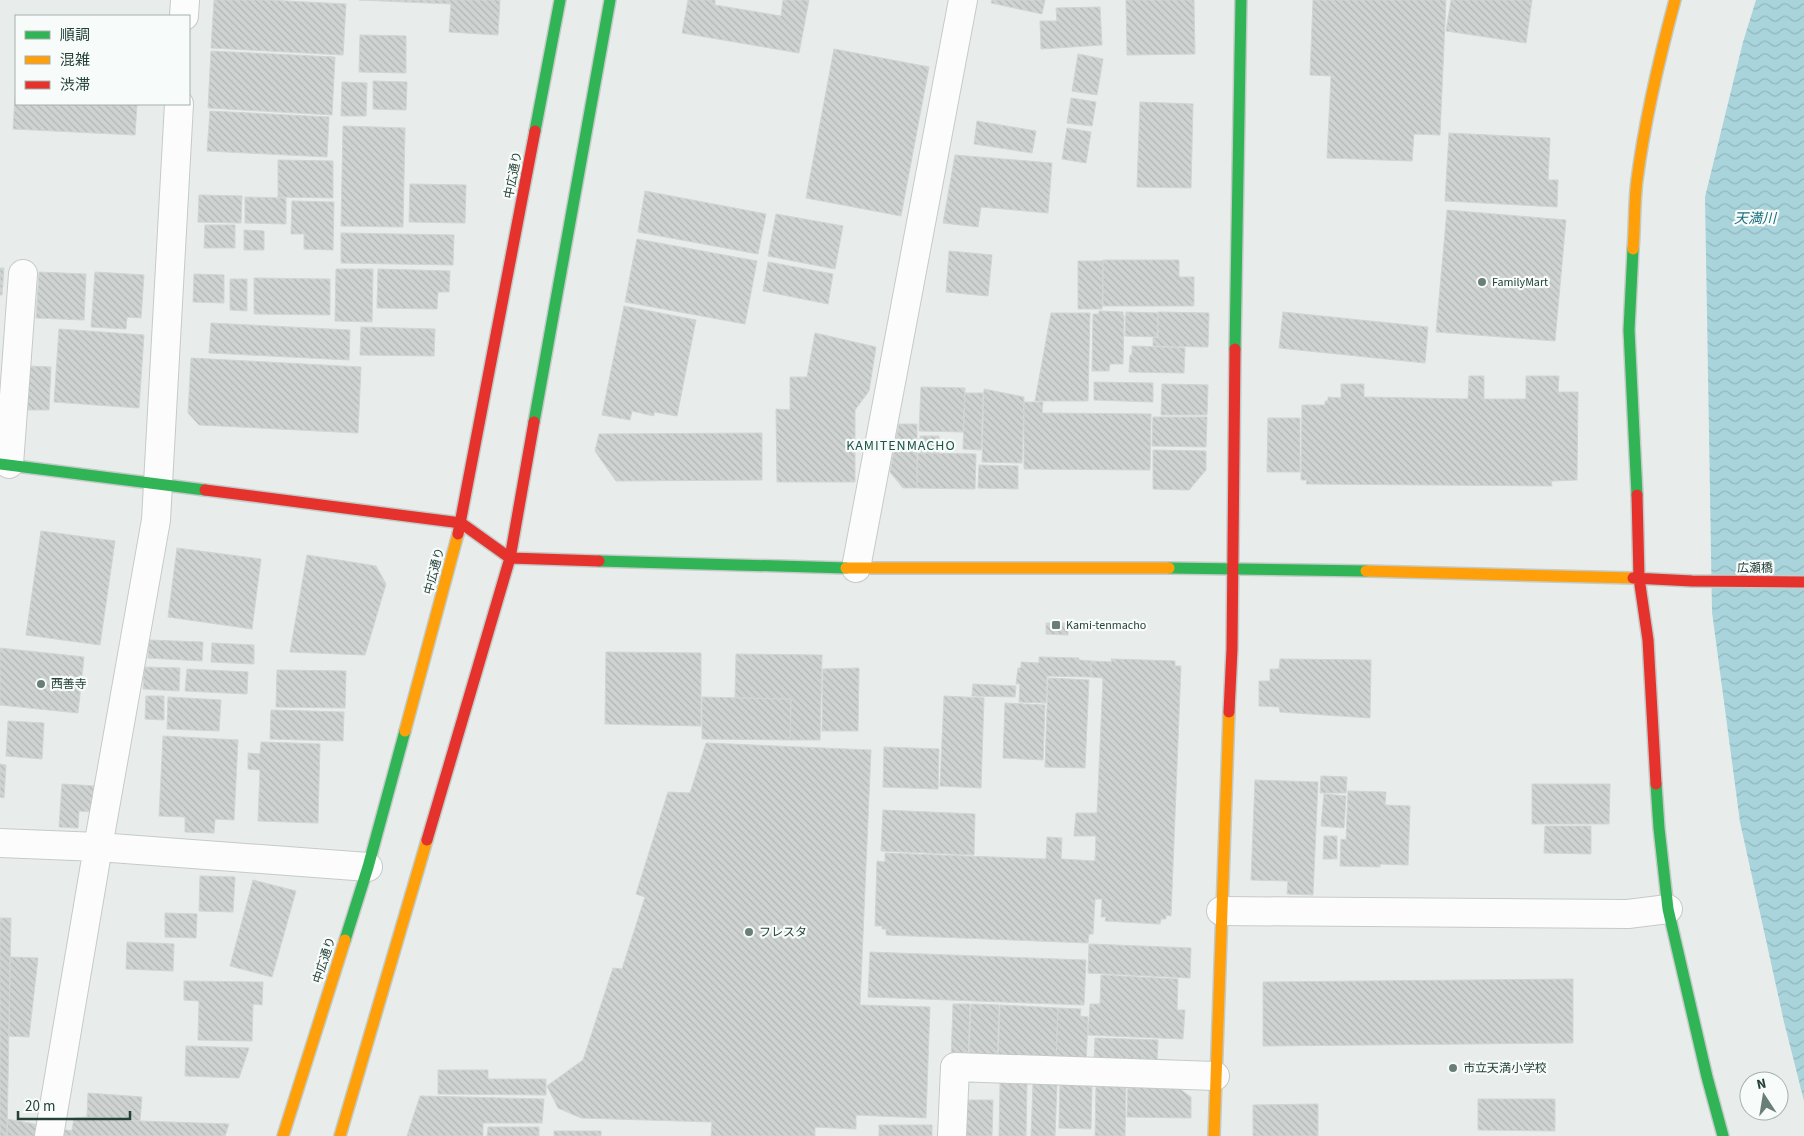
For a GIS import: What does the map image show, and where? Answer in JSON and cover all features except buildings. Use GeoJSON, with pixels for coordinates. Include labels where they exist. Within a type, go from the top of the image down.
{"type":"FeatureCollection","features":[{"type":"Feature","properties":{"kind":"street"},"geometry":{"type":"LineString","coordinates":[[184,15],[185,0]]}},
{"type":"Feature","properties":{"kind":"street","name":"中広通り"},"geometry":{"type":"LineString","coordinates":[[283,1136],[368,867],[461,523],[560,0]]}},
{"type":"Feature","properties":{"kind":"street"},"geometry":{"type":"LineString","coordinates":[[340,1136],[510,558],[610,0]]}},
{"type":"Feature","properties":{"kind":"street"},"geometry":{"type":"LineString","coordinates":[[856,568],[963,0]]}},
{"type":"Feature","properties":{"kind":"street"},"geometry":{"type":"LineString","coordinates":[[1214,1136],[1232,649],[1241,0]]}},
{"type":"Feature","properties":{"kind":"street"},"geometry":{"type":"LineString","coordinates":[[1675,0],[1650,106],[1637,181],[1629,330],[1639,578],[1648,640],[1660,828],[1668,909],[1707,1077],[1723,1136]]}},
{"type":"Feature","properties":{"kind":"street"},"geometry":{"type":"LineString","coordinates":[[48,1136],[156,520],[179,105]]}},
{"type":"Feature","properties":{"kind":"street"},"geometry":{"type":"LineString","coordinates":[[22,274],[4,464],[461,523],[510,558]]}},
{"type":"Feature","properties":{"kind":"street","name":"広瀬橋"},"geometry":{"type":"LineString","coordinates":[[510,558],[856,568],[1232,568],[1804,582]]}},
{"type":"Feature","properties":{"kind":"street"},"geometry":{"type":"LineString","coordinates":[[0,843],[98,847],[368,867]]}},
{"type":"Feature","properties":{"kind":"street"},"geometry":{"type":"LineString","coordinates":[[1221,911],[1628,914],[1668,909]]}},
{"type":"Feature","properties":{"kind":"street"},"geometry":{"type":"LineString","coordinates":[[952,1136],[955,1067],[1215,1076]]}},
{"type":"Feature","properties":{"kind":"water","name":"天満川"},"geometry":{"type":"Polygon","coordinates":[[[1756,0],[1804,0],[1804,1101],[1784,1022],[1740,822],[1712,612],[1705,197],[1743,42],[1756,0]]]}},
{"type":"Feature","properties":{"kind":"traffic: fast"},"geometry":{"type":"LineString","coordinates":[[535,131],[560,0]]}},
{"type":"Feature","properties":{"kind":"traffic: fast"},"geometry":{"type":"LineString","coordinates":[[534,422],[610,0]]}},
{"type":"Feature","properties":{"kind":"traffic: fast"},"geometry":{"type":"LineString","coordinates":[[1235,349],[1241,0]]}},
{"type":"Feature","properties":{"kind":"traffic: fast"},"geometry":{"type":"LineString","coordinates":[[1633,249],[1629,330],[1637,495]]}},
{"type":"Feature","properties":{"kind":"traffic: fast"},"geometry":{"type":"LineString","coordinates":[[0,464],[205,490]]}},
{"type":"Feature","properties":{"kind":"traffic: fast"},"geometry":{"type":"LineString","coordinates":[[599,561],[846,568]]}},
{"type":"Feature","properties":{"kind":"traffic: fast"},"geometry":{"type":"LineString","coordinates":[[1169,568],[1366,571]]}},
{"type":"Feature","properties":{"kind":"traffic: fast"},"geometry":{"type":"LineString","coordinates":[[345,940],[368,867],[405,731]]}},
{"type":"Feature","properties":{"kind":"traffic: fast"},"geometry":{"type":"LineString","coordinates":[[1656,784],[1668,909],[1707,1077],[1723,1136]]}},
{"type":"Feature","properties":{"kind":"traffic: slow"},"geometry":{"type":"LineString","coordinates":[[1633,249],[1636,188],[1640,157],[1658,67],[1675,0]]}},
{"type":"Feature","properties":{"kind":"traffic: slow"},"geometry":{"type":"LineString","coordinates":[[405,731],[458,534]]}},
{"type":"Feature","properties":{"kind":"traffic: slow"},"geometry":{"type":"LineString","coordinates":[[846,568],[1169,568]]}},
{"type":"Feature","properties":{"kind":"traffic: slow"},"geometry":{"type":"LineString","coordinates":[[1366,571],[1633,578]]}},
{"type":"Feature","properties":{"kind":"traffic: slow"},"geometry":{"type":"LineString","coordinates":[[1214,1136],[1229,712]]}},
{"type":"Feature","properties":{"kind":"traffic: slow"},"geometry":{"type":"LineString","coordinates":[[340,1136],[427,840]]}},
{"type":"Feature","properties":{"kind":"traffic: slow"},"geometry":{"type":"LineString","coordinates":[[283,1136],[345,940]]}},
{"type":"Feature","properties":{"kind":"traffic: jam"},"geometry":{"type":"LineString","coordinates":[[458,534],[535,131]]}},
{"type":"Feature","properties":{"kind":"traffic: jam"},"geometry":{"type":"LineString","coordinates":[[1229,712],[1232,649],[1235,349]]}},
{"type":"Feature","properties":{"kind":"traffic: jam"},"geometry":{"type":"LineString","coordinates":[[427,840],[510,558],[534,422]]}},
{"type":"Feature","properties":{"kind":"traffic: jam"},"geometry":{"type":"LineString","coordinates":[[205,490],[461,523],[510,558],[599,561]]}},
{"type":"Feature","properties":{"kind":"traffic: jam"},"geometry":{"type":"LineString","coordinates":[[1637,495],[1639,578],[1648,640],[1656,784]]}},
{"type":"Feature","properties":{"kind":"traffic: jam"},"geometry":{"type":"LineString","coordinates":[[1633,578],[1692,581],[1804,582]]}},
{"type":"Feature","properties":{"kind":"place","name":"FamilyMart"},"geometry":{"type":"Point","coordinates":[1482,282]}},
{"type":"Feature","properties":{"kind":"place","name":"Kami-tenmacho"},"geometry":{"type":"Point","coordinates":[1056,625]}},
{"type":"Feature","properties":{"kind":"place","name":"西善寺"},"geometry":{"type":"Point","coordinates":[41,684]}},
{"type":"Feature","properties":{"kind":"place","name":"フレスタ"},"geometry":{"type":"Point","coordinates":[749,932]}},
{"type":"Feature","properties":{"kind":"place","name":"市立天満小学校"},"geometry":{"type":"Point","coordinates":[1453,1068]}},
{"type":"Feature","properties":{"kind":"district","name":"KAMITENMACHO"},"geometry":{"type":"Point","coordinates":[901,445]}}]}
